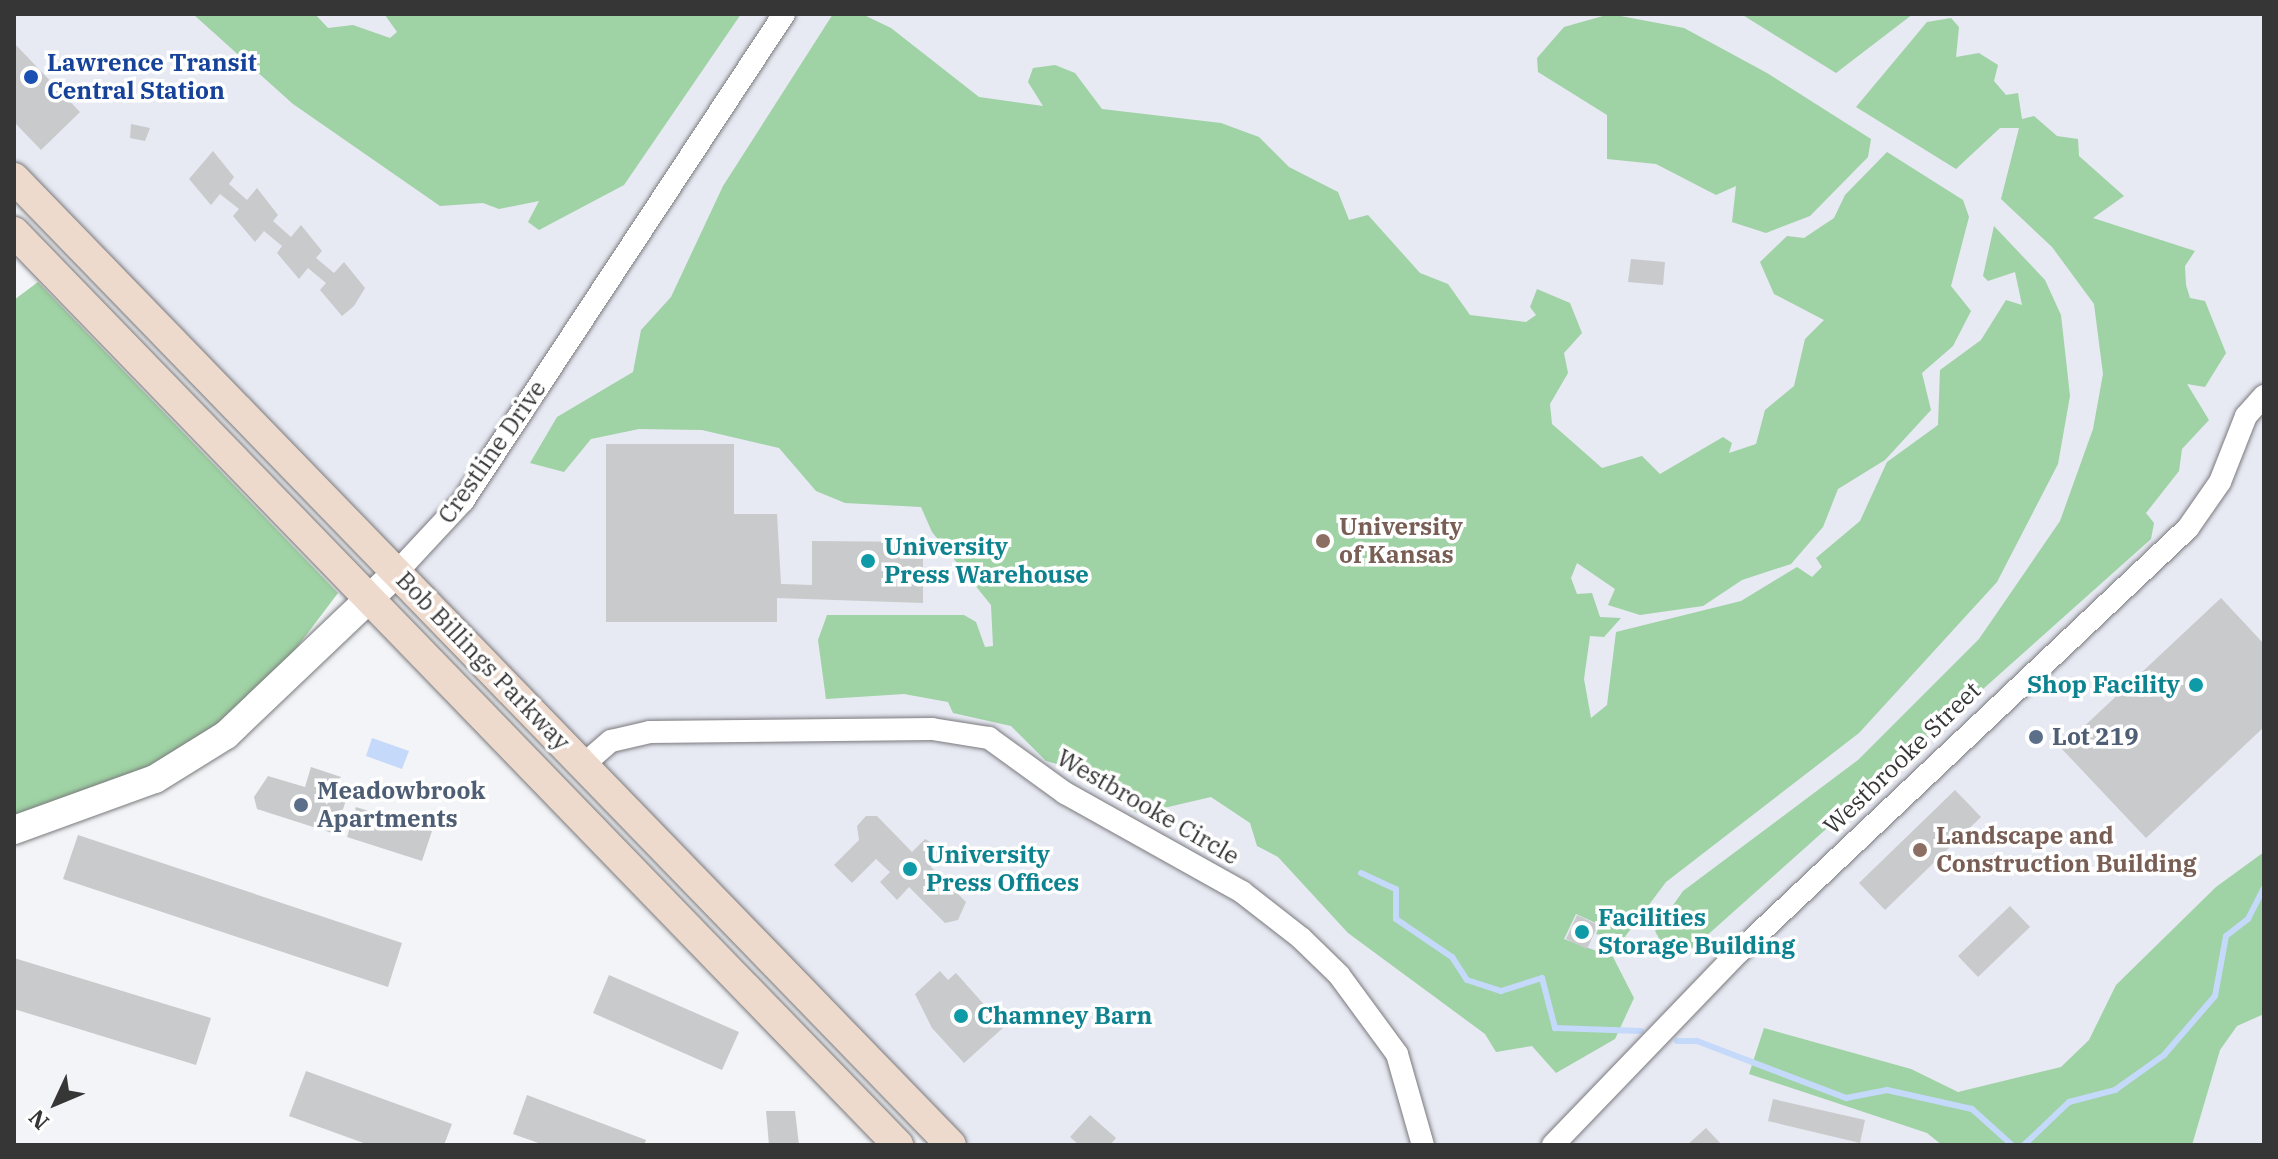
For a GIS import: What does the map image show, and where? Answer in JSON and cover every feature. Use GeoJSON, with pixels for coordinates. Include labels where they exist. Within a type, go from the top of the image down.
{"type":"FeatureCollection","features":[{"type":"Feature","properties":{"kind":"main road","name":"Bob Billings Parkway"},"geometry":{"type":"LineString","coordinates":[[14,178],[951,1145]]}},
{"type":"Feature","properties":{"kind":"main road","name":"Bob Billings Parkway"},"geometry":{"type":"LineString","coordinates":[[14,232],[898,1145]]}},
{"type":"Feature","properties":{"kind":"street","name":"Crestline Drive"},"geometry":{"type":"LineString","coordinates":[[14,830],[186,762],[252,713],[397,572],[463,501],[784,14]]}},
{"type":"Feature","properties":{"kind":"street","name":"Westbrooke Street"},"geometry":{"type":"LineString","coordinates":[[1553,1145],[1739,952],[2188,528],[2220,482],[2246,416],[2264,396]]}},
{"type":"Feature","properties":{"kind":"street","name":"Westbrooke Circle"},"geometry":{"type":"LineString","coordinates":[[583,765],[611,741],[650,732],[932,729],[989,738],[1065,793],[1242,892],[1301,938],[1347,985],[1397,1054],[1423,1145]]}},
{"type":"Feature","properties":{"kind":"shaded area","name":"University of Kansas"},"geometry":{"type":"Polygon","coordinates":[[[14,14],[2264,14],[2264,1145],[967,1145],[14,162],[14,14]]]}},
{"type":"Feature","properties":{"kind":"green space"},"geometry":{"type":"Polygon","coordinates":[[[193,14],[315,14],[328,28],[353,25],[390,38],[397,32],[385,15],[363,14],[741,14],[624,185],[539,230],[528,222],[539,201],[499,209],[483,203],[440,206],[293,104],[193,14]]]}},
{"type":"Feature","properties":{"kind":"green space"},"geometry":{"type":"Polygon","coordinates":[[[833,14],[862,14],[891,28],[979,97],[1043,106],[1028,82],[1033,68],[1055,65],[1075,73],[1102,109],[1221,123],[1259,137],[1289,167],[1338,192],[1349,220],[1368,215],[1420,273],[1448,284],[1470,315],[1526,322],[1536,315],[1530,307],[1537,289],[1570,303],[1582,333],[1564,353],[1568,373],[1550,404],[1552,424],[1602,468],[1642,456],[1660,474],[1723,437],[1732,443],[1729,453],[1756,444],[1765,410],[1794,386],[1805,339],[1824,320],[1774,294],[1760,262],[1787,236],[1804,238],[1834,218],[1845,195],[1887,152],[1963,200],[1969,217],[1951,286],[1971,311],[1953,346],[1922,373],[1931,410],[1885,460],[1838,489],[1823,527],[1791,564],[1742,580],[1703,606],[1640,615],[1608,605],[1615,589],[1577,563],[1571,578],[1577,594],[1592,593],[1600,617],[1621,618],[1604,637],[1590,636],[1584,679],[1591,718],[1607,705],[1616,632],[1741,601],[1797,567],[1812,577],[1822,567],[1816,558],[1860,521],[1887,462],[1938,425],[1940,370],[1981,340],[2006,300],[2022,305],[2015,272],[1988,281],[1983,276],[1994,226],[2045,280],[2061,315],[2070,396],[2058,464],[1997,582],[1859,733],[1666,882],[1624,938],[1596,934],[1600,925],[1576,914],[1564,939],[1613,957],[1634,998],[1615,1039],[1556,1073],[1532,1046],[1496,1052],[1485,1034],[1348,933],[1278,857],[1257,846],[1250,823],[1211,797],[1138,814],[1119,799],[1122,782],[1046,761],[1011,726],[953,713],[948,702],[904,694],[826,699],[818,640],[827,615],[964,615],[976,622],[985,647],[993,646],[991,605],[932,532],[921,507],[845,503],[816,491],[779,448],[702,430],[639,429],[591,439],[564,472],[530,463],[557,417],[633,372],[641,330],[671,297],[723,186],[833,14]]]}},
{"type":"Feature","properties":{"kind":"green space"},"geometry":{"type":"Polygon","coordinates":[[[1610,14],[1684,28],[1767,73],[1871,139],[1868,157],[1810,216],[1766,233],[1732,222],[1736,186],[1716,195],[1656,164],[1607,159],[1607,115],[1538,72],[1537,58],[1564,27],[1610,14]]]}},
{"type":"Feature","properties":{"kind":"green space"},"geometry":{"type":"Polygon","coordinates":[[[1741,14],[1913,14],[1836,73],[1741,14]]]}},
{"type":"Feature","properties":{"kind":"green space"},"geometry":{"type":"Polygon","coordinates":[[[1951,18],[1959,27],[1956,57],[1979,53],[1998,65],[1994,81],[2006,95],[2018,93],[2022,119],[2034,116],[2057,136],[2078,139],[2079,156],[2124,196],[2093,218],[2195,251],[2185,266],[2186,285],[2190,298],[2205,301],[2226,353],[2205,387],[2187,384],[2209,420],[2182,449],[2179,471],[2146,513],[2154,523],[2151,539],[1694,947],[1669,957],[1655,931],[1683,891],[1858,760],[1979,639],[2060,521],[2093,429],[2103,374],[2094,304],[2052,247],[2001,199],[2019,128],[2000,128],[1956,169],[1856,107],[1927,22],[1951,18]]]}},
{"type":"Feature","properties":{"kind":"green space"},"geometry":{"type":"Polygon","coordinates":[[[38,282],[338,593],[282,667],[231,716],[160,763],[14,817],[14,300],[38,282]]]}},
{"type":"Feature","properties":{"kind":"green space"},"geometry":{"type":"Polygon","coordinates":[[[2264,852],[2264,1014],[2237,1026],[2220,1050],[2192,1145],[1942,1145],[1927,1133],[1749,1074],[1764,1028],[1911,1069],[1958,1092],[2061,1067],[2089,1040],[2116,985],[2216,887],[2264,852]]]}},
{"type":"Feature","properties":{"kind":"water"},"geometry":{"type":"Polygon","coordinates":[[[372,738],[409,751],[402,769],[366,756],[372,738]]]}},
{"type":"Feature","properties":{"kind":"building","name":"Lawrence Transit Central Station"},"geometry":{"type":"Polygon","coordinates":[[[14,43],[80,112],[41,150],[14,122],[14,43]]]}},
{"type":"Feature","properties":{"kind":"building"},"geometry":{"type":"Polygon","coordinates":[[[131,124],[150,128],[145,141],[130,138],[131,124]]]}},
{"type":"Feature","properties":{"kind":"building"},"geometry":{"type":"Polygon","coordinates":[[[213,151],[234,177],[229,184],[247,200],[257,188],[278,215],[273,221],[291,237],[301,225],[322,251],[316,258],[334,273],[344,262],[365,288],[354,306],[342,316],[320,290],[326,283],[308,268],[299,279],[277,253],[282,246],[264,231],[255,242],[233,216],[239,209],[220,194],[211,205],[189,179],[213,151]]]}},
{"type":"Feature","properties":{"kind":"building"},"geometry":{"type":"Polygon","coordinates":[[[1631,259],[1665,262],[1663,285],[1628,282],[1631,259]]]}},
{"type":"Feature","properties":{"kind":"building"},"geometry":{"type":"Polygon","coordinates":[[[606,444],[734,444],[734,514],[777,514],[781,584],[812,585],[812,541],[923,542],[923,603],[777,598],[777,622],[606,622],[606,444]]]}},
{"type":"Feature","properties":{"kind":"building","name":"Shop Facility"},"geometry":{"type":"Polygon","coordinates":[[[2221,598],[2264,644],[2264,727],[2146,838],[2061,748],[2221,598]]]}},
{"type":"Feature","properties":{"kind":"building","name":"Meadowbrook Apartments"},"geometry":{"type":"Polygon","coordinates":[[[311,767],[341,777],[334,796],[346,800],[335,834],[257,809],[254,797],[268,776],[305,787],[311,767]]]}},
{"type":"Feature","properties":{"kind":"building","name":"Landscape and Construction Building"},"geometry":{"type":"Polygon","coordinates":[[[1955,790],[1981,817],[1885,910],[1859,883],[1955,790]]]}},
{"type":"Feature","properties":{"kind":"building"},"geometry":{"type":"Polygon","coordinates":[[[356,807],[432,831],[422,861],[347,837],[356,807]]]}},
{"type":"Feature","properties":{"kind":"building","name":"University Press Offices"},"geometry":{"type":"Polygon","coordinates":[[[866,816],[877,816],[912,852],[925,839],[942,849],[931,867],[966,902],[958,920],[945,923],[909,887],[897,900],[880,882],[890,872],[876,859],[852,883],[834,865],[859,840],[857,826],[866,816]]]}},
{"type":"Feature","properties":{"kind":"building"},"geometry":{"type":"Polygon","coordinates":[[[78,835],[402,943],[388,987],[63,879],[78,835]]]}},
{"type":"Feature","properties":{"kind":"building","name":"Landscape and Construction Building"},"geometry":{"type":"Polygon","coordinates":[[[2010,906],[2030,927],[1978,977],[1958,956],[2010,906]]]}},
{"type":"Feature","properties":{"kind":"building","name":"Facilities Storage Building"},"geometry":{"type":"Polygon","coordinates":[[[1577,915],[1598,925],[1587,949],[1566,939],[1577,915]]]}},
{"type":"Feature","properties":{"kind":"building"},"geometry":{"type":"Polygon","coordinates":[[[14,958],[211,1018],[196,1065],[14,1009],[14,958]]]}},
{"type":"Feature","properties":{"kind":"building","name":"Chamney Barn"},"geometry":{"type":"Polygon","coordinates":[[[940,971],[948,980],[956,973],[1004,1027],[964,1063],[932,1028],[915,994],[940,971]]]}},
{"type":"Feature","properties":{"kind":"building"},"geometry":{"type":"Polygon","coordinates":[[[609,975],[739,1032],[722,1070],[593,1013],[609,975]]]}},
{"type":"Feature","properties":{"kind":"building"},"geometry":{"type":"Polygon","coordinates":[[[306,1071],[452,1124],[444,1145],[369,1145],[289,1116],[306,1071]]]}},
{"type":"Feature","properties":{"kind":"building"},"geometry":{"type":"Polygon","coordinates":[[[527,1095],[646,1140],[644,1145],[544,1145],[513,1134],[527,1095]]]}},
{"type":"Feature","properties":{"kind":"building"},"geometry":{"type":"Polygon","coordinates":[[[1773,1099],[1865,1120],[1860,1143],[1768,1121],[1773,1099]]]}},
{"type":"Feature","properties":{"kind":"building"},"geometry":{"type":"Polygon","coordinates":[[[766,1111],[795,1111],[799,1145],[769,1145],[766,1111]]]}},
{"type":"Feature","properties":{"kind":"building"},"geometry":{"type":"Polygon","coordinates":[[[1090,1115],[1116,1138],[1110,1145],[1079,1145],[1070,1137],[1090,1115]]]}},
{"type":"Feature","properties":{"kind":"building"},"geometry":{"type":"Polygon","coordinates":[[[1706,1128],[1722,1145],[1687,1145],[1706,1128]]]}},
{"type":"Feature","properties":{"kind":"waterway"},"geometry":{"type":"LineString","coordinates":[[1361,873],[1396,889],[1396,919],[1452,957],[1467,980],[1501,991],[1542,978],[1555,1028],[1641,1031]]}},
{"type":"Feature","properties":{"kind":"waterway"},"geometry":{"type":"LineString","coordinates":[[2024,1145],[2069,1102],[2115,1090],[2164,1055],[2215,996],[2226,936],[2248,919],[2264,888]]}},
{"type":"Feature","properties":{"kind":"waterway"},"geometry":{"type":"LineString","coordinates":[[1677,1041],[1697,1041],[1846,1098],[1887,1090],[1972,1109],[2012,1145]]}},
{"type":"Feature","properties":{"kind":"place","name":"Lawrence Transit Central Station"},"geometry":{"type":"Point","coordinates":[31,77]}},
{"type":"Feature","properties":{"kind":"place","name":"University of Kansas"},"geometry":{"type":"Point","coordinates":[1323,541]}},
{"type":"Feature","properties":{"kind":"place","name":"University Press Warehouse"},"geometry":{"type":"Point","coordinates":[868,561]}},
{"type":"Feature","properties":{"kind":"place","name":"Shop Facility"},"geometry":{"type":"Point","coordinates":[2196,685]}},
{"type":"Feature","properties":{"kind":"place","name":"Lot 219"},"geometry":{"type":"Point","coordinates":[2036,737]}},
{"type":"Feature","properties":{"kind":"place","name":"Meadowbrook Apartments"},"geometry":{"type":"Point","coordinates":[301,805]}},
{"type":"Feature","properties":{"kind":"place","name":"Landscape and Construction Building"},"geometry":{"type":"Point","coordinates":[1920,850]}},
{"type":"Feature","properties":{"kind":"place","name":"University Press Offices"},"geometry":{"type":"Point","coordinates":[910,869]}},
{"type":"Feature","properties":{"kind":"place","name":"Facilities Storage Building"},"geometry":{"type":"Point","coordinates":[1582,932]}},
{"type":"Feature","properties":{"kind":"place","name":"Chamney Barn"},"geometry":{"type":"Point","coordinates":[961,1016]}}]}
